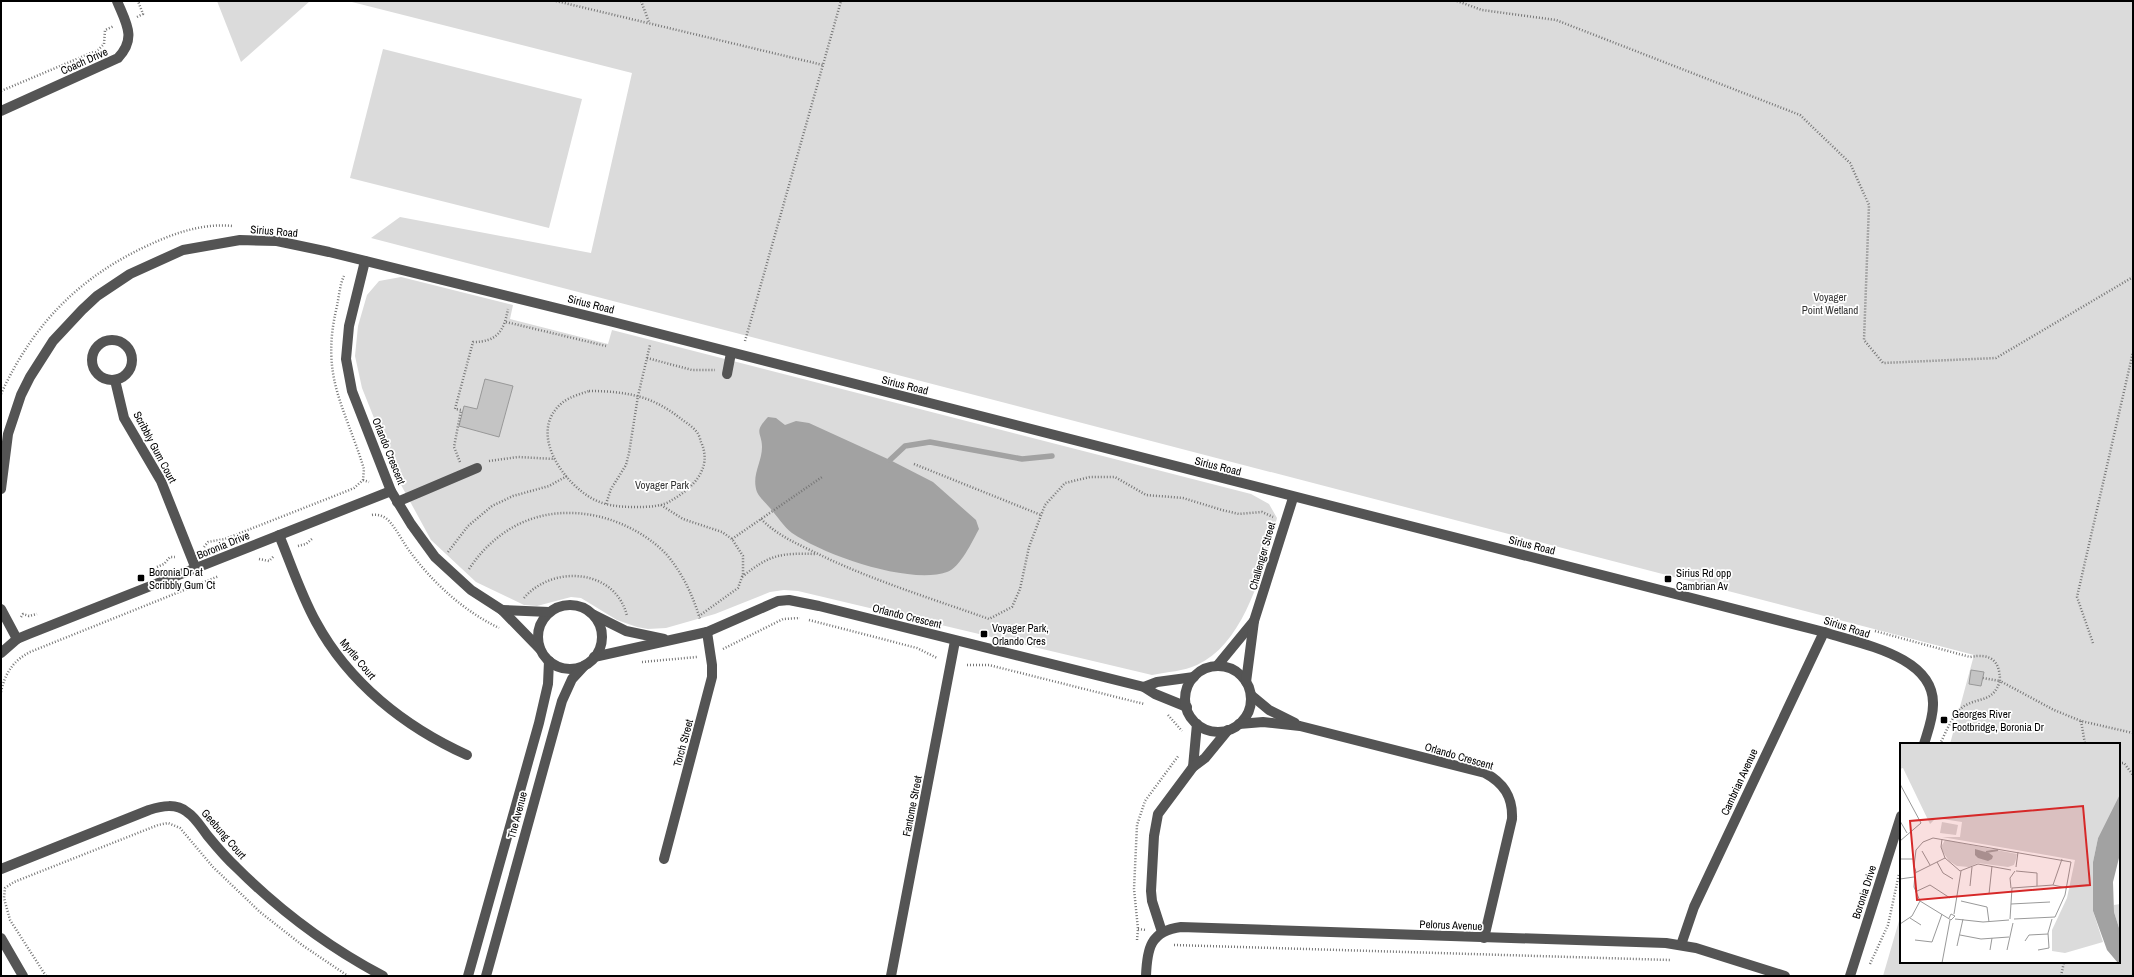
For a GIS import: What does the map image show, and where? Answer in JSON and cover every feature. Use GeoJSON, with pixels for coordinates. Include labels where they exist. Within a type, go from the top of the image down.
{"type":"FeatureCollection","features":[{"type":"Feature","properties":{"kind":"street","name":"Coach Drive"},"geometry":{"type":"LineString","coordinates":[[1,111],[118,58],[125,51],[129,35],[117,1]]}},
{"type":"Feature","properties":{"kind":"street","name":"Sirius Road"},"geometry":{"type":"LineString","coordinates":[[1,489],[2,468],[8,434],[13,415],[30,377],[53,341],[97,296],[130,274],[183,250],[240,240],[277,241],[365,261],[654,333],[1293,498],[1782,620],[1824,632],[1900,657],[1922,672],[1932,692],[1934,704],[1924,743]]}},
{"type":"Feature","properties":{"kind":"street","name":"Orlando Crescent"},"geometry":{"type":"LineString","coordinates":[[365,261],[349,326],[346,359],[352,391],[391,491],[411,524],[435,558],[471,590],[502,610],[540,649]]}},
{"type":"Feature","properties":{"kind":"street"},"geometry":{"type":"LineString","coordinates":[[728,372],[736,354]]}},
{"type":"Feature","properties":{"kind":"street","name":"Scribbly Gum Court"},"geometry":{"type":"LineString","coordinates":[[115,380],[124,418],[160,480],[196,569]]}},
{"type":"Feature","properties":{"kind":"street"},"geometry":{"type":"LineString","coordinates":[[397,502],[477,468]]}},
{"type":"Feature","properties":{"kind":"street","name":"Boronia Drive"},"geometry":{"type":"LineString","coordinates":[[1,653],[17,640],[391,491]]}},
{"type":"Feature","properties":{"kind":"street","name":"Challenger Street"},"geometry":{"type":"LineString","coordinates":[[1246,682],[1254,621],[1284,521],[1293,498]]}},
{"type":"Feature","properties":{"kind":"street","name":"Myrtle Court"},"geometry":{"type":"LineString","coordinates":[[279,535],[316,622],[351,672],[380,701],[415,728],[429,738],[466,755]]}},
{"type":"Feature","properties":{"kind":"street","name":"Orlando Crescent"},"geometry":{"type":"LineString","coordinates":[[594,657],[705,632],[767,604],[789,600],[819,606],[1144,687],[1187,707]]}},
{"type":"Feature","properties":{"kind":"street"},"geometry":{"type":"LineString","coordinates":[[572,605],[586,609],[593,615],[601,627],[602,637],[599,650],[584,666],[567,669],[549,661],[540,649],[538,628],[549,612],[558,607],[572,605]]}},
{"type":"Feature","properties":{"kind":"street"},"geometry":{"type":"LineString","coordinates":[[1,609],[17,640]]}},
{"type":"Feature","properties":{"kind":"street"},"geometry":{"type":"LineString","coordinates":[[502,610],[549,612]]}},
{"type":"Feature","properties":{"kind":"street","name":"Orlando Crescent"},"geometry":{"type":"LineString","coordinates":[[593,615],[628,632],[668,640]]}},
{"type":"Feature","properties":{"kind":"street","name":"Challenger Street"},"geometry":{"type":"LineString","coordinates":[[1217,666],[1254,621]]}},
{"type":"Feature","properties":{"kind":"street","name":"Torch Street"},"geometry":{"type":"LineString","coordinates":[[664,859],[712,677],[711,653],[705,632]]}},
{"type":"Feature","properties":{"kind":"street","name":"Cambrian Avenue"},"geometry":{"type":"LineString","coordinates":[[1681,945],[1694,907],[1824,632]]}},
{"type":"Feature","properties":{"kind":"street","name":"Fantome Street"},"geometry":{"type":"LineString","coordinates":[[891,976],[955,641]]}},
{"type":"Feature","properties":{"kind":"street","name":"The Avenue"},"geometry":{"type":"LineString","coordinates":[[468,976],[539,723],[548,684],[549,661]]}},
{"type":"Feature","properties":{"kind":"street","name":"The Avenue"},"geometry":{"type":"LineString","coordinates":[[486,976],[562,701],[572,679],[584,666]]}},
{"type":"Feature","properties":{"kind":"street"},"geometry":{"type":"LineString","coordinates":[[1146,976],[1147,954],[1159,935],[1151,891],[1155,825],[1158,814],[1193,767],[1205,758],[1228,730],[1239,724],[1247,713],[1251,695],[1246,682],[1240,674],[1231,669],[1217,666],[1206,668],[1194,677],[1186,692],[1187,707],[1190,715],[1197,724],[1212,730],[1228,730]]}},
{"type":"Feature","properties":{"kind":"street"},"geometry":{"type":"LineString","coordinates":[[1144,687],[1157,682],[1194,677]]}},
{"type":"Feature","properties":{"kind":"street","name":"Orlando Crescent"},"geometry":{"type":"LineString","coordinates":[[1251,695],[1269,710],[1300,726]]}},
{"type":"Feature","properties":{"kind":"street","name":"Orlando Crescent"},"geometry":{"type":"LineString","coordinates":[[1239,724],[1263,722],[1300,726],[1485,773],[1503,785],[1509,795],[1512,807],[1512,819],[1484,938]]}},
{"type":"Feature","properties":{"kind":"street"},"geometry":{"type":"LineString","coordinates":[[1193,767],[1197,724]]}},
{"type":"Feature","properties":{"kind":"street","name":"Geebung Court"},"geometry":{"type":"LineString","coordinates":[[1,869],[150,810],[160,807],[180,808],[188,812],[238,869],[285,912],[336,949],[383,976]]}},
{"type":"Feature","properties":{"kind":"street","name":"Boronia Drive"},"geometry":{"type":"LineString","coordinates":[[1850,976],[1900,819]]}},
{"type":"Feature","properties":{"kind":"street","name":"Pelorus Avenue"},"geometry":{"type":"LineString","coordinates":[[1159,935],[1170,929],[1193,928],[1681,945],[1785,976]]}},
{"type":"Feature","properties":{"kind":"street"},"geometry":{"type":"LineString","coordinates":[[1,938],[23,976]]}},
{"type":"Feature","properties":{"kind":"path"},"geometry":{"type":"LineString","coordinates":[[1,91],[98,50],[104,44],[105,30],[143,14],[138,1]]}},
{"type":"Feature","properties":{"kind":"path"},"geometry":{"type":"LineString","coordinates":[[556,1],[649,22],[823,65]]}},
{"type":"Feature","properties":{"kind":"path"},"geometry":{"type":"LineString","coordinates":[[641,1],[649,22]]}},
{"type":"Feature","properties":{"kind":"path"},"geometry":{"type":"LineString","coordinates":[[736,354],[841,1]]}},
{"type":"Feature","properties":{"kind":"path"},"geometry":{"type":"LineString","coordinates":[[1458,1],[1482,10],[1556,20],[1800,115],[1850,163],[1869,205],[1864,340],[1883,363],[1996,358],[2133,276]]}},
{"type":"Feature","properties":{"kind":"path"},"geometry":{"type":"LineString","coordinates":[[204,547],[208,542],[225,539],[347,491],[354,488],[363,480],[364,468],[338,400],[330,360],[332,331],[344,276]]}},
{"type":"Feature","properties":{"kind":"path"},"geometry":{"type":"LineString","coordinates":[[466,473],[454,448],[461,410],[455,409],[473,342],[487,342],[498,335],[506,322],[511,297]]}},
{"type":"Feature","properties":{"kind":"path"},"geometry":{"type":"LineString","coordinates":[[506,322],[606,346]]}},
{"type":"Feature","properties":{"kind":"path"},"geometry":{"type":"LineString","coordinates":[[606,504],[611,489],[626,465],[638,396],[654,333]]}},
{"type":"Feature","properties":{"kind":"path"},"geometry":{"type":"LineString","coordinates":[[2093,643],[2077,597],[2133,352]]}},
{"type":"Feature","properties":{"kind":"path"},"geometry":{"type":"LineString","coordinates":[[647,358],[692,370],[728,372]]}},
{"type":"Feature","properties":{"kind":"path"},"geometry":{"type":"LineString","coordinates":[[589,391],[638,396],[658,404],[677,416],[697,432],[704,448],[704,467],[699,478],[681,495],[669,503],[620,508],[594,500],[585,494],[567,476],[555,459],[547,439],[547,427],[552,414],[562,403],[574,396],[589,391]]}},
{"type":"Feature","properties":{"kind":"path"},"geometry":{"type":"LineString","coordinates":[[477,468],[487,462],[518,457],[555,459]]}},
{"type":"Feature","properties":{"kind":"path"},"geometry":{"type":"LineString","coordinates":[[914,464],[1041,515]]}},
{"type":"Feature","properties":{"kind":"path"},"geometry":{"type":"LineString","coordinates":[[448,552],[468,526],[492,506],[513,496],[549,486],[567,476]]}},
{"type":"Feature","properties":{"kind":"path"},"geometry":{"type":"LineString","coordinates":[[732,539],[822,477]]}},
{"type":"Feature","properties":{"kind":"path"},"geometry":{"type":"LineString","coordinates":[[760,519],[775,532],[817,554],[855,571],[989,619],[1012,607],[1020,588],[1029,547],[1045,505],[1065,483],[1090,477],[1114,477],[1146,495],[1183,498],[1239,514],[1262,512],[1284,521]]}},
{"type":"Feature","properties":{"kind":"path"},"geometry":{"type":"LineString","coordinates":[[363,480],[369,482]]}},
{"type":"Feature","properties":{"kind":"path"},"geometry":{"type":"LineString","coordinates":[[661,504],[683,519],[722,532],[732,539],[743,556],[741,578],[738,588],[699,616]]}},
{"type":"Feature","properties":{"kind":"path"},"geometry":{"type":"LineString","coordinates":[[460,581],[480,552],[496,538],[517,525],[548,514],[586,513],[623,524],[647,538],[666,554],[686,583],[705,632]]}},
{"type":"Feature","properties":{"kind":"path"},"geometry":{"type":"LineString","coordinates":[[741,578],[758,564],[784,553],[817,554]]}},
{"type":"Feature","properties":{"kind":"path"},"geometry":{"type":"LineString","coordinates":[[150,569],[164,564],[170,557],[175,557]]}},
{"type":"Feature","properties":{"kind":"path"},"geometry":{"type":"LineString","coordinates":[[522,600],[529,591],[547,580],[571,575],[584,577],[599,582],[611,591],[625,610],[628,621]]}},
{"type":"Feature","properties":{"kind":"path"},"geometry":{"type":"LineString","coordinates":[[20,619],[23,614],[29,616],[39,614]]}},
{"type":"Feature","properties":{"kind":"path"},"geometry":{"type":"LineString","coordinates":[[638,662],[679,660],[711,653],[730,646],[783,619],[792,618],[811,620],[917,648],[937,658]]}},
{"type":"Feature","properties":{"kind":"path"},"geometry":{"type":"LineString","coordinates":[[1870,633],[1878,632],[1970,657],[1979,655],[1989,657],[1996,663],[2000,671],[2000,682],[1998,687],[1988,698],[1966,705],[1957,714],[1941,743]]}},
{"type":"Feature","properties":{"kind":"path"},"geometry":{"type":"LineString","coordinates":[[967,665],[989,665],[1145,705]]}},
{"type":"Feature","properties":{"kind":"path"},"geometry":{"type":"LineString","coordinates":[[1983,678],[2000,682],[2054,710],[2081,721],[2133,733]]}},
{"type":"Feature","properties":{"kind":"path"},"geometry":{"type":"LineString","coordinates":[[1165,712],[1184,735]]}},
{"type":"Feature","properties":{"kind":"path"},"geometry":{"type":"LineString","coordinates":[[2081,721],[2085,743]]}},
{"type":"Feature","properties":{"kind":"path"},"geometry":{"type":"LineString","coordinates":[[1134,946],[1138,929],[1134,894],[1137,825],[1145,801],[1181,753]]}},
{"type":"Feature","properties":{"kind":"path"},"geometry":{"type":"LineString","coordinates":[[2120,762],[2124,763],[2133,775]]}},
{"type":"Feature","properties":{"kind":"path"},"geometry":{"type":"LineString","coordinates":[[46,976],[10,920],[4,898],[5,888],[14,882],[154,826],[168,823],[174,824],[184,832],[218,872],[260,912],[302,945],[348,976]]}},
{"type":"Feature","properties":{"kind":"path"},"geometry":{"type":"LineString","coordinates":[[1868,968],[1888,925],[1900,869]]}},
{"type":"Feature","properties":{"kind":"path"},"geometry":{"type":"LineString","coordinates":[[1138,929],[1144,929],[1159,935],[1166,948],[1182,944],[1677,960]]}},
{"type":"Feature","properties":{"kind":"path"},"geometry":{"type":"LineString","coordinates":[[2062,976],[2064,963]]}},
{"type":"Feature","properties":{"kind":"green space"},"geometry":{"type":"Polygon","coordinates":[[[217,1],[310,1],[241,62],[217,1]]]}},
{"type":"Feature","properties":{"kind":"green space","name":"Voyager Point Wetland"},"geometry":{"type":"Polygon","coordinates":[[[348,1],[2133,1],[2133,976],[1883,976],[1900,917],[1900,963],[2120,963],[2120,743],[1950,743],[1974,655],[371,238],[400,217],[591,253],[632,73],[348,1]]]}},
{"type":"Feature","properties":{"kind":"green space"},"geometry":{"type":"Polygon","coordinates":[[[383,49],[582,99],[549,228],[350,178],[383,49]]]}},
{"type":"Feature","properties":{"kind":"green space","name":"Voyager Park"},"geometry":{"type":"Polygon","coordinates":[[[401,277],[513,305],[510,319],[608,344],[612,330],[1251,494],[1269,504],[1277,518],[1259,579],[1240,621],[1228,639],[1214,654],[1192,667],[1152,675],[798,591],[784,590],[770,592],[715,614],[666,628],[648,629],[617,620],[581,598],[571,597],[537,606],[524,605],[476,582],[431,540],[400,483],[362,388],[355,356],[358,326],[367,295],[379,281],[401,277]]]}},
{"type":"Feature","properties":{"kind":"shaded area"},"geometry":{"type":"Polygon","coordinates":[[[768,417],[776,418],[785,425],[796,421],[809,423],[890,460],[933,482],[976,520],[979,529],[961,560],[947,572],[931,575],[890,571],[867,566],[824,550],[806,542],[789,531],[759,496],[755,486],[756,475],[762,453],[762,442],[759,432],[763,422],[768,417]]]}},
{"type":"Feature","properties":{"kind":"building"},"geometry":{"type":"Polygon","coordinates":[[[485,379],[513,386],[499,437],[459,426],[464,406],[477,409],[485,379]]]}},
{"type":"Feature","properties":{"kind":"building"},"geometry":{"type":"Polygon","coordinates":[[[1971,670],[1984,672],[1981,686],[1969,684],[1971,670]]]}},
{"type":"Feature","properties":{"kind":"waterway"},"geometry":{"type":"LineString","coordinates":[[890,460],[905,446],[930,442],[1022,459],[1052,456]]}},
{"type":"Feature","properties":{"kind":"place","name":"Boronia Dr at Scribbly Gum Ct"},"geometry":{"type":"Point","coordinates":[141,578]}},
{"type":"Feature","properties":{"kind":"place","name":"Sirius Rd opp Cambrian Av"},"geometry":{"type":"Point","coordinates":[1668,579]}},
{"type":"Feature","properties":{"kind":"place","name":"Voyager Park, Orlando Cres"},"geometry":{"type":"Point","coordinates":[984,634]}},
{"type":"Feature","properties":{"kind":"place","name":"Georges River Footbridge, Boronia Dr"},"geometry":{"type":"Point","coordinates":[1944,720]}}]}
